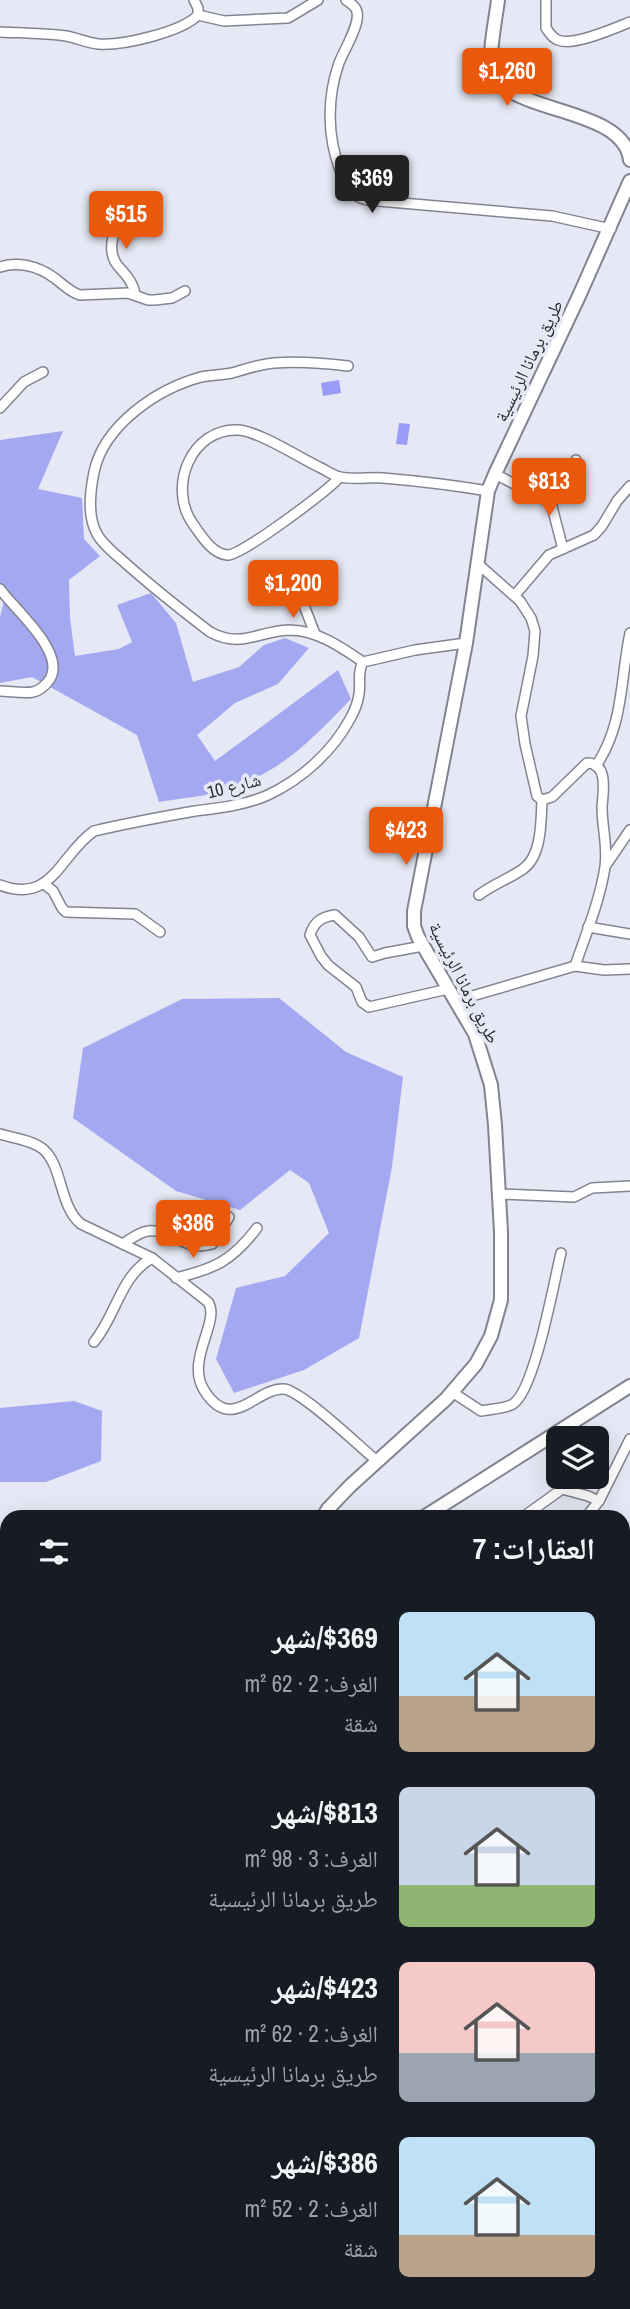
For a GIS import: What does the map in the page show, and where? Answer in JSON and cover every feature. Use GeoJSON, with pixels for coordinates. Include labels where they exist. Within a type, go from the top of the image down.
{"type":"FeatureCollection","features":[{"type":"Feature","properties":{"kind":"street"},"geometry":{"type":"LineString","coordinates":[[194,0],[198,15]]}},
{"type":"Feature","properties":{"kind":"street"},"geometry":{"type":"LineString","coordinates":[[198,15],[224,21],[288,18],[318,0]]}},
{"type":"Feature","properties":{"kind":"street"},"geometry":{"type":"LineString","coordinates":[[346,0],[354,7],[357,16],[334,82],[330,113],[334,152],[353,195],[367,200],[561,217],[611,229]]}},
{"type":"Feature","properties":{"kind":"street"},"geometry":{"type":"LineString","coordinates":[[498,0],[492,71],[505,86],[520,96],[607,128],[623,144],[630,160]]}},
{"type":"Feature","properties":{"kind":"street"},"geometry":{"type":"LineString","coordinates":[[546,0],[546,28],[558,40],[565,42],[582,39],[630,22]]}},
{"type":"Feature","properties":{"kind":"street"},"geometry":{"type":"LineString","coordinates":[[0,32],[53,34],[98,44],[115,44],[184,26],[198,15]]}},
{"type":"Feature","properties":{"kind":"street","name":"طريق برمانا الرئيسية"},"geometry":{"type":"LineString","coordinates":[[327,1510],[377,1461],[407,1437],[476,1364],[492,1336],[501,1300],[499,1194],[491,1085],[475,1034],[414,926],[414,911],[466,643],[488,491],[611,229],[630,181]]}},
{"type":"Feature","properties":{"kind":"street"},"geometry":{"type":"LineString","coordinates":[[130,200],[111,246],[111,256],[129,279],[135,294]]}},
{"type":"Feature","properties":{"kind":"street"},"geometry":{"type":"LineString","coordinates":[[0,267],[18,263],[41,270],[80,295],[135,294],[148,300],[164,300],[185,291]]}},
{"type":"Feature","properties":{"kind":"street"},"geometry":{"type":"LineString","coordinates":[[348,366],[308,362],[271,363],[201,377],[149,401],[123,422],[103,447],[95,465],[90,491],[92,519],[97,534],[106,546],[145,581],[210,632],[235,640],[290,630],[315,634],[363,662],[415,650],[466,643]]}},
{"type":"Feature","properties":{"kind":"street"},"geometry":{"type":"LineString","coordinates":[[0,408],[24,382],[43,372]]}},
{"type":"Feature","properties":{"kind":"street"},"geometry":{"type":"LineString","coordinates":[[340,477],[299,511],[232,555],[213,550],[190,520],[183,500],[186,466],[198,445],[223,432],[239,430],[261,437],[340,477],[424,481],[488,491]]}},
{"type":"Feature","properties":{"kind":"street"},"geometry":{"type":"LineString","coordinates":[[551,503],[559,495],[576,460]]}},
{"type":"Feature","properties":{"kind":"street"},"geometry":{"type":"LineString","coordinates":[[495,474],[551,503],[563,548]]}},
{"type":"Feature","properties":{"kind":"street"},"geometry":{"type":"LineString","coordinates":[[515,595],[543,561],[563,548],[594,535],[630,486]]}},
{"type":"Feature","properties":{"kind":"street"},"geometry":{"type":"LineString","coordinates":[[477,563],[515,595],[525,607],[535,631],[521,716],[537,796],[542,800]]}},
{"type":"Feature","properties":{"kind":"street"},"geometry":{"type":"LineString","coordinates":[[0,589],[47,645],[54,664],[50,678],[40,689],[33,692],[0,691]]}},
{"type":"Feature","properties":{"kind":"street"},"geometry":{"type":"LineString","coordinates":[[300,595],[315,634]]}},
{"type":"Feature","properties":{"kind":"street"},"geometry":{"type":"LineString","coordinates":[[596,766],[614,735],[630,633]]}},
{"type":"Feature","properties":{"kind":"street","name":"شارع 10"},"geometry":{"type":"LineString","coordinates":[[44,884],[85,837],[94,831],[247,802],[266,796],[300,777],[330,748],[350,719],[359,695],[359,672],[363,662]]}},
{"type":"Feature","properties":{"kind":"street"},"geometry":{"type":"LineString","coordinates":[[542,800],[552,797],[587,763],[596,766],[603,777],[605,867],[575,966]]}},
{"type":"Feature","properties":{"kind":"street"},"geometry":{"type":"LineString","coordinates":[[479,895],[493,884],[523,869],[531,861],[541,823],[542,800]]}},
{"type":"Feature","properties":{"kind":"street"},"geometry":{"type":"LineString","coordinates":[[605,867],[630,830]]}},
{"type":"Feature","properties":{"kind":"street"},"geometry":{"type":"LineString","coordinates":[[0,885],[24,890],[44,884],[53,891],[66,912],[135,914],[160,932]]}},
{"type":"Feature","properties":{"kind":"street"},"geometry":{"type":"LineString","coordinates":[[423,946],[372,957],[359,937],[335,915],[325,916],[313,925],[310,935],[328,965],[356,987],[362,1002],[369,1007],[451,995],[575,966],[604,970],[630,969]]}},
{"type":"Feature","properties":{"kind":"street"},"geometry":{"type":"LineString","coordinates":[[588,927],[630,934]]}},
{"type":"Feature","properties":{"kind":"street"},"geometry":{"type":"LineString","coordinates":[[0,1135],[43,1149],[53,1165],[73,1217],[94,1231],[152,1258],[208,1302],[212,1310],[201,1348],[200,1382],[206,1393],[219,1406],[234,1409],[245,1407],[269,1392],[280,1389],[291,1391],[306,1400],[377,1461]]}},
{"type":"Feature","properties":{"kind":"street"},"geometry":{"type":"LineString","coordinates":[[499,1194],[574,1196],[592,1188],[630,1186]]}},
{"type":"Feature","properties":{"kind":"street"},"geometry":{"type":"LineString","coordinates":[[123,1244],[150,1230],[202,1247],[212,1244],[229,1217]]}},
{"type":"Feature","properties":{"kind":"street"},"geometry":{"type":"LineString","coordinates":[[176,1278],[200,1272],[230,1258],[257,1228]]}},
{"type":"Feature","properties":{"kind":"street"},"geometry":{"type":"LineString","coordinates":[[452,1392],[481,1410],[514,1403],[523,1393],[543,1334],[561,1253]]}},
{"type":"Feature","properties":{"kind":"street"},"geometry":{"type":"LineString","coordinates":[[94,1342],[106,1327],[129,1278],[136,1268],[152,1258]]}},
{"type":"Feature","properties":{"kind":"street"},"geometry":{"type":"LineString","coordinates":[[435,1510],[630,1386]]}},
{"type":"Feature","properties":{"kind":"street"},"geometry":{"type":"LineString","coordinates":[[591,1510],[630,1438]]}},
{"type":"Feature","properties":{"kind":"street"},"geometry":{"type":"LineString","coordinates":[[533,1510],[562,1489],[598,1501]]}},
{"type":"Feature","properties":{"kind":"shaded area"},"geometry":{"type":"Polygon","coordinates":[[[339,380],[341,393],[323,396],[321,383],[339,380]]]}},
{"type":"Feature","properties":{"kind":"shaded area"},"geometry":{"type":"Polygon","coordinates":[[[399,423],[410,424],[407,445],[396,444],[399,423]]]}},
{"type":"Feature","properties":{"kind":"shaded area"},"geometry":{"type":"Polygon","coordinates":[[[63,431],[38,489],[82,498],[84,539],[100,556],[69,580],[75,656],[119,649],[132,642],[117,605],[151,593],[176,623],[193,682],[239,667],[264,645],[285,638],[309,648],[278,684],[235,703],[197,735],[215,761],[338,670],[351,699],[308,742],[263,775],[224,791],[159,802],[137,735],[32,677],[0,683],[0,617],[7,588],[0,584],[0,440],[63,431]]]}},
{"type":"Feature","properties":{"kind":"shaded area"},"geometry":{"type":"Polygon","coordinates":[[[279,998],[346,1052],[403,1077],[392,1167],[359,1338],[304,1370],[234,1393],[216,1359],[236,1288],[285,1276],[329,1233],[309,1183],[290,1170],[240,1210],[176,1191],[73,1118],[83,1048],[182,999],[279,998]]]}},
{"type":"Feature","properties":{"kind":"shaded area"},"geometry":{"type":"Polygon","coordinates":[[[74,1401],[102,1411],[101,1461],[46,1482],[0,1482],[0,1408],[74,1401]]]}}]}
